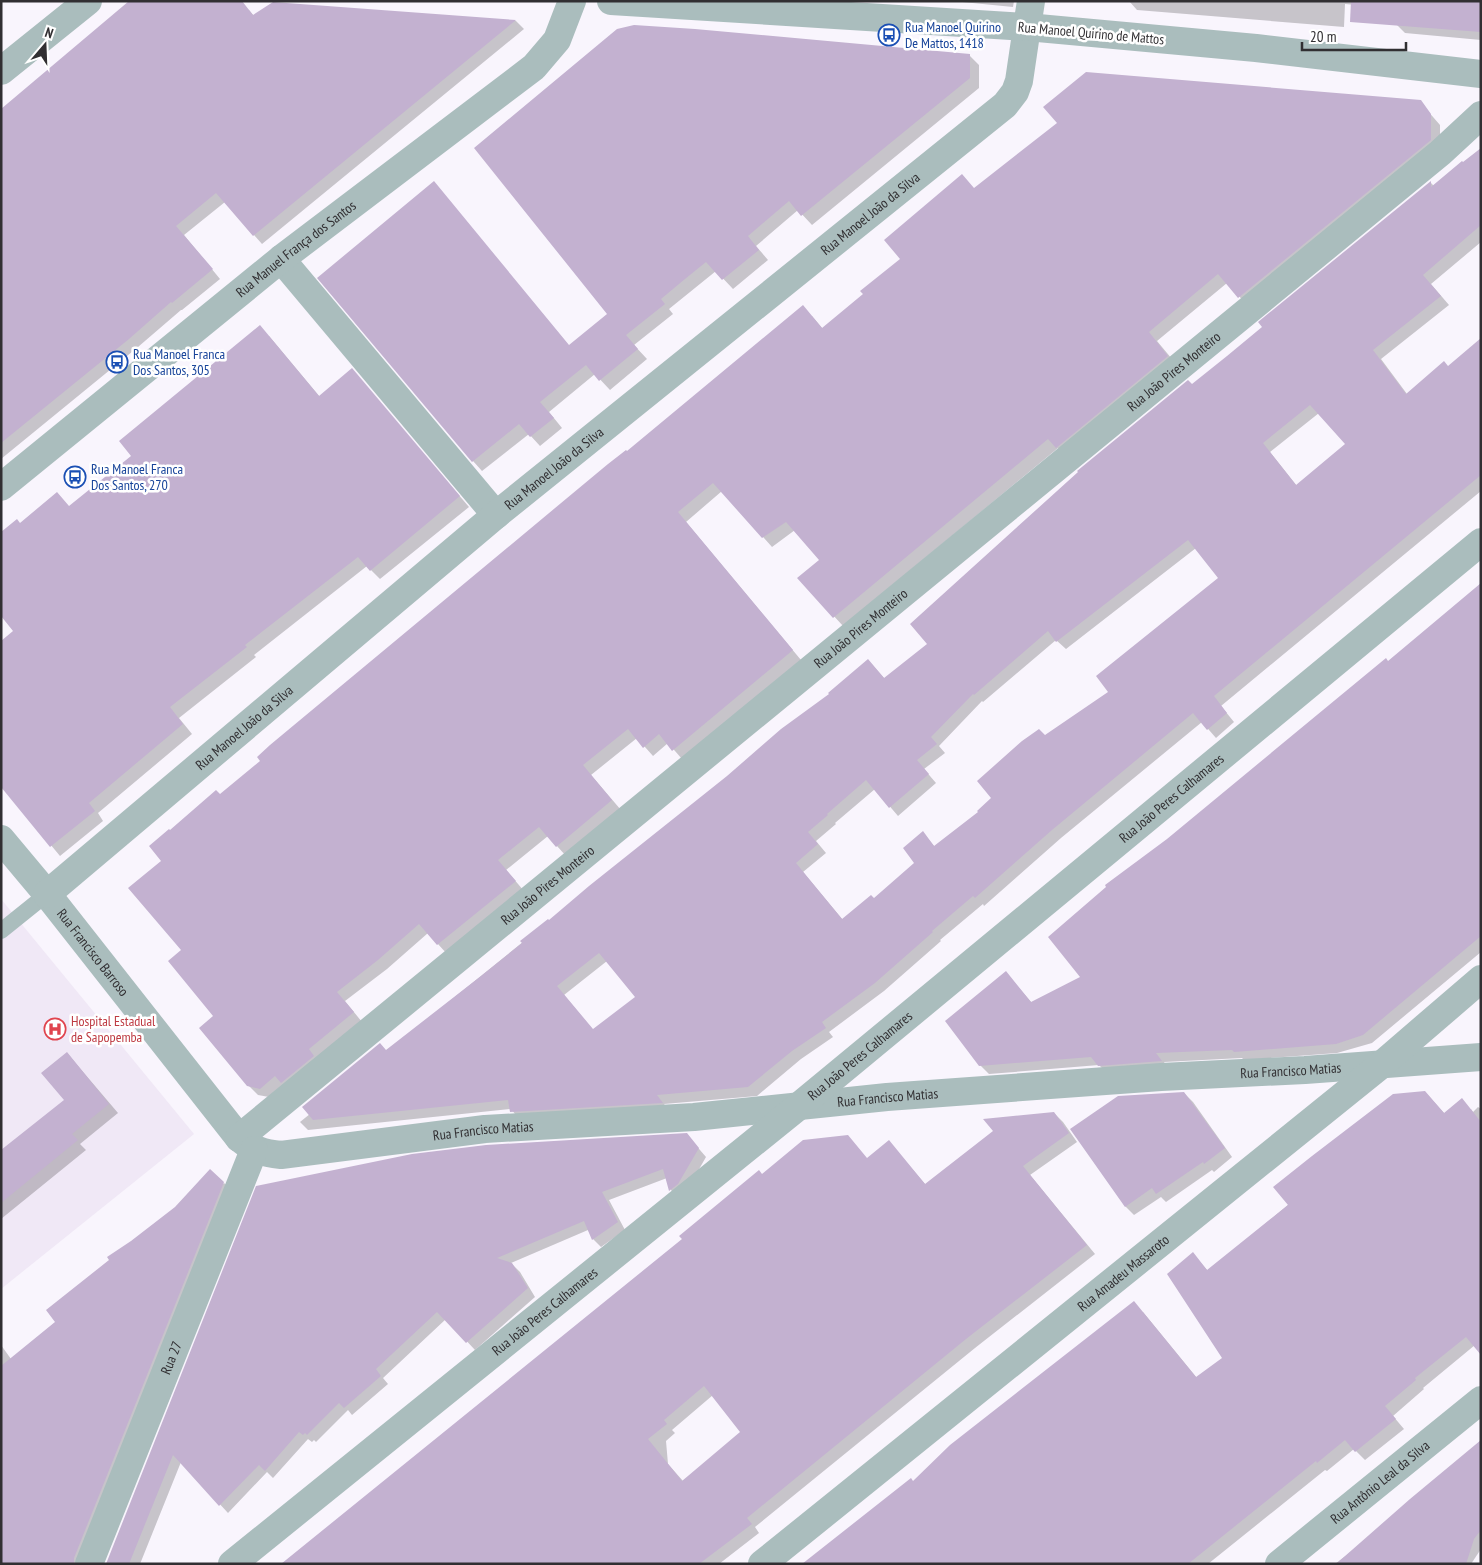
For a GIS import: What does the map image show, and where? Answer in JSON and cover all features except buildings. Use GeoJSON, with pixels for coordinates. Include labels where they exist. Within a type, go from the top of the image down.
{"type":"FeatureCollection","features":[{"type":"Feature","properties":{"kind":"street"},"geometry":{"type":"LineString","coordinates":[[1,71],[88,1]]}},
{"type":"Feature","properties":{"kind":"street","name":"Rua Manuel França dos Santos"},"geometry":{"type":"LineString","coordinates":[[1,487],[281,259],[534,67],[557,40],[572,1]]}},
{"type":"Feature","properties":{"kind":"street","name":"Rua Manoel Quirino de Mattos"},"geometry":{"type":"LineString","coordinates":[[611,1],[1029,14],[1256,48],[1481,74]]}},
{"type":"Feature","properties":{"kind":"street","name":"Rua Manoel João da Silva"},"geometry":{"type":"LineString","coordinates":[[47,894],[496,515],[1005,105],[1015,92],[1019,81],[1029,14]]}},
{"type":"Feature","properties":{"kind":"street","name":"Rua João Pires Monteiro"},"geometry":{"type":"LineString","coordinates":[[246,1144],[1440,153],[1481,115]]}},
{"type":"Feature","properties":{"kind":"street"},"geometry":{"type":"LineString","coordinates":[[281,259],[496,515]]}},
{"type":"Feature","properties":{"kind":"street","name":"Rua João Peres Calhamares"},"geometry":{"type":"LineString","coordinates":[[232,1564],[799,1106],[1481,542]]}},
{"type":"Feature","properties":{"kind":"street","name":"Rua Francisco Barroso"},"geometry":{"type":"LineString","coordinates":[[1,839],[246,1144]]}},
{"type":"Feature","properties":{"kind":"street","name":"Rua Amadeu Massaroto"},"geometry":{"type":"LineString","coordinates":[[762,1564],[1382,1065],[1481,980]]}},
{"type":"Feature","properties":{"kind":"street","name":"Rua Francisco Matias"},"geometry":{"type":"LineString","coordinates":[[246,1144],[282,1155],[485,1129],[694,1117],[887,1097],[1161,1077],[1305,1070],[1481,1057]]}},
{"type":"Feature","properties":{"kind":"street","name":"Rua 27"},"geometry":{"type":"LineString","coordinates":[[89,1564],[246,1144]]}},
{"type":"Feature","properties":{"kind":"street","name":"Rua Antônio Leal da Silva"},"geometry":{"type":"LineString","coordinates":[[1279,1564],[1481,1400]]}},
{"type":"Feature","properties":{"kind":"lane"},"geometry":{"type":"LineString","coordinates":[[1,931],[47,894]]}},
{"type":"Feature","properties":{"kind":"shaded area","name":"Hospital Estadual de Sapopemba"},"geometry":{"type":"Polygon","coordinates":[[[1,899],[194,1134],[1,1289],[1,899]]]}},
{"type":"Feature","properties":{"kind":"place","name":"Rua Manoel Quirino De Mattos, 1418"},"geometry":{"type":"Point","coordinates":[889,35]}},
{"type":"Feature","properties":{"kind":"place","name":"Rua Manoel Franca Dos Santos, 305"},"geometry":{"type":"Point","coordinates":[117,362]}},
{"type":"Feature","properties":{"kind":"place","name":"Rua Manoel Franca Dos Santos, 270"},"geometry":{"type":"Point","coordinates":[75,477]}},
{"type":"Feature","properties":{"kind":"place","name":"Hospital Estadual de Sapopemba"},"geometry":{"type":"Point","coordinates":[55,1029]}}]}
